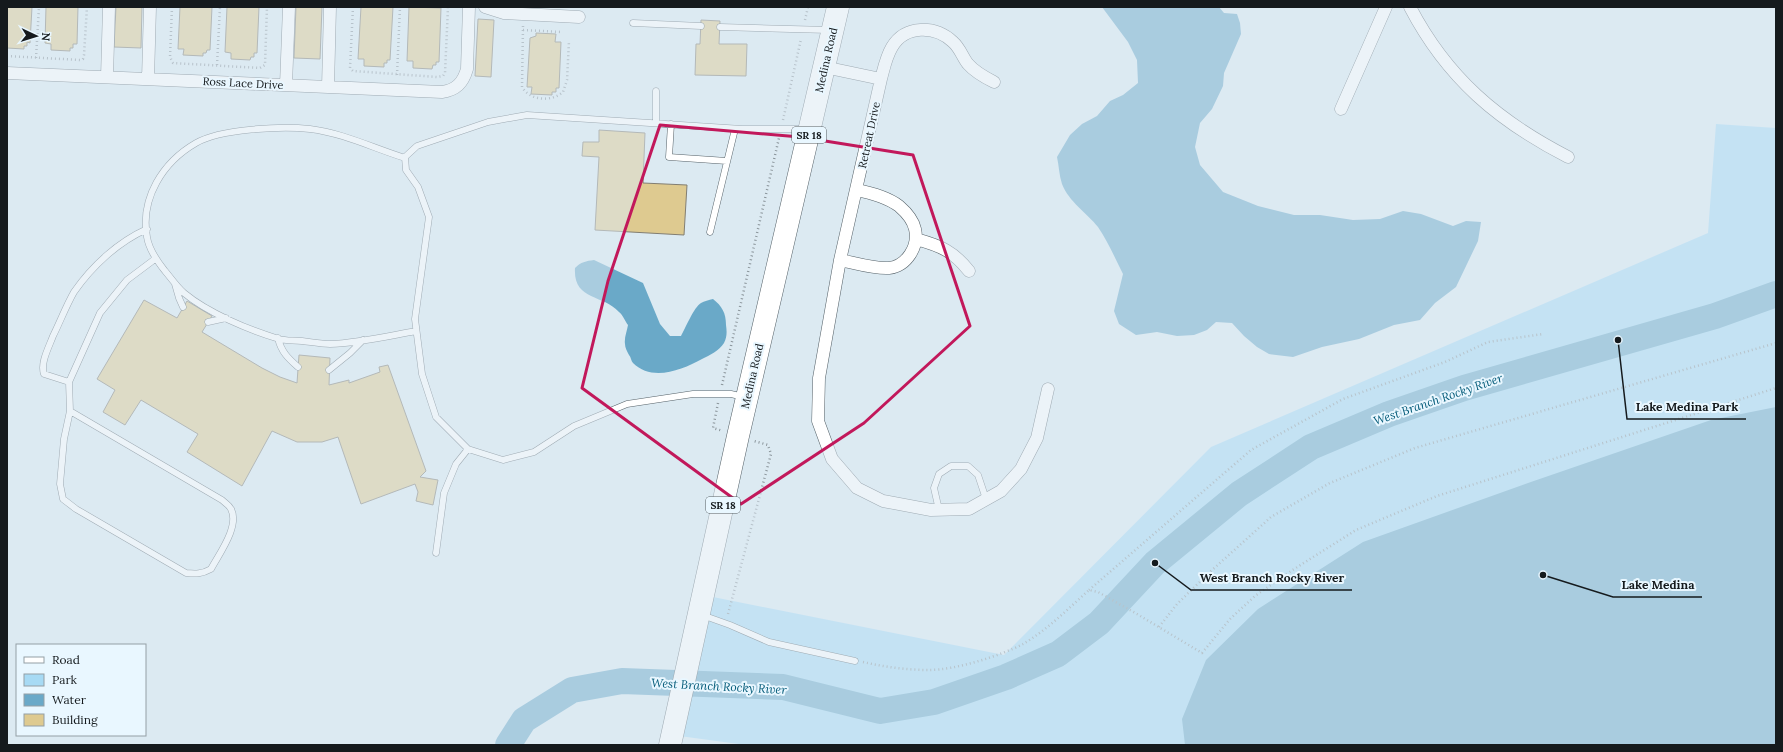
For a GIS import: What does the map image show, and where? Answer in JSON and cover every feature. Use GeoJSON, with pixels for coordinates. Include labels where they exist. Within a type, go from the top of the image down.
{"type":"FeatureCollection","features":[{"type":"Feature","properties":{"kind":"highway","name":"Medina Road"},"geometry":{"type":"LineString","coordinates":[[670,745],[747,397],[838,7]]}},
{"type":"Feature","properties":{"kind":"street"},"geometry":{"type":"LineString","coordinates":[[107,77],[109,7]]}},
{"type":"Feature","properties":{"kind":"street"},"geometry":{"type":"LineString","coordinates":[[148,79],[150,7]]}},
{"type":"Feature","properties":{"kind":"street"},"geometry":{"type":"LineString","coordinates":[[286,85],[289,7]]}},
{"type":"Feature","properties":{"kind":"street"},"geometry":{"type":"LineString","coordinates":[[328,87],[330,7]]}},
{"type":"Feature","properties":{"kind":"street","name":"Ross Lace Drive"},"geometry":{"type":"LineString","coordinates":[[7,72],[442,92],[451,91],[459,86],[467,69],[469,7]]}},
{"type":"Feature","properties":{"kind":"street"},"geometry":{"type":"LineString","coordinates":[[485,7],[504,13],[579,17]]}},
{"type":"Feature","properties":{"kind":"street"},"geometry":{"type":"LineString","coordinates":[[1341,109],[1386,7]]}},
{"type":"Feature","properties":{"kind":"street"},"geometry":{"type":"LineString","coordinates":[[1410,7],[1437,52],[1459,78],[1483,102],[1510,124],[1538,142],[1568,157]]}},
{"type":"Feature","properties":{"kind":"street","name":"Retreat Drive"},"geometry":{"type":"LineString","coordinates":[[939,510],[931,510],[883,501],[856,488],[832,460],[818,421],[818,378],[840,260],[881,79],[887,56],[892,46],[909,32],[920,29],[933,30],[945,35],[954,43],[968,65],[980,75],[994,82]]}},
{"type":"Feature","properties":{"kind":"street"},"geometry":{"type":"LineString","coordinates":[[824,67],[881,79]]}},
{"type":"Feature","properties":{"kind":"street"},"geometry":{"type":"LineString","coordinates":[[840,260],[880,268],[891,268],[901,264],[909,257],[914,249],[916,239],[915,229],[911,219],[900,207],[887,199],[856,190]]}},
{"type":"Feature","properties":{"kind":"street"},"geometry":{"type":"LineString","coordinates":[[916,239],[936,244],[948,250],[960,259],[970,271]]}},
{"type":"Feature","properties":{"kind":"street"},"geometry":{"type":"LineString","coordinates":[[939,510],[969,509],[1001,491],[1021,469],[1037,438],[1048,389]]}},
{"type":"Feature","properties":{"kind":"lane"},"geometry":{"type":"LineString","coordinates":[[633,23],[701,26]]}},
{"type":"Feature","properties":{"kind":"lane"},"geometry":{"type":"LineString","coordinates":[[720,27],[833,31]]}},
{"type":"Feature","properties":{"kind":"lane"},"geometry":{"type":"LineString","coordinates":[[656,91],[656,123]]}},
{"type":"Feature","properties":{"kind":"lane"},"geometry":{"type":"LineString","coordinates":[[747,397],[730,394],[693,394],[627,404],[574,426],[534,452],[503,460],[468,449],[436,417],[422,374],[415,319],[429,217],[418,187],[406,170],[405,158],[417,146],[488,122],[527,115],[735,129],[810,129]]}},
{"type":"Feature","properties":{"kind":"lane"},"geometry":{"type":"LineString","coordinates":[[671,124],[669,158],[727,161]]}},
{"type":"Feature","properties":{"kind":"lane"},"geometry":{"type":"LineString","coordinates":[[405,158],[349,137],[309,129],[282,128],[251,130],[215,136],[197,143],[179,154],[169,164],[154,185],[149,199],[147,238],[156,259],[184,292],[226,318],[278,338],[330,344],[416,331]]}},
{"type":"Feature","properties":{"kind":"lane"},"geometry":{"type":"LineString","coordinates":[[710,232],[735,129]]}},
{"type":"Feature","properties":{"kind":"lane"},"geometry":{"type":"LineString","coordinates":[[70,382],[47,376],[44,374],[42,369],[48,348],[63,314],[75,292],[113,249],[130,236],[147,229]]}},
{"type":"Feature","properties":{"kind":"lane"},"geometry":{"type":"LineString","coordinates":[[70,411],[222,500],[231,508],[235,519],[232,531],[211,569],[205,573],[186,573],[76,509],[63,499],[60,484],[64,439],[70,411],[70,382],[100,313],[126,280],[156,259]]}},
{"type":"Feature","properties":{"kind":"lane"},"geometry":{"type":"LineString","coordinates":[[175,282],[183,307]]}},
{"type":"Feature","properties":{"kind":"lane"},"geometry":{"type":"LineString","coordinates":[[208,322],[226,318]]}},
{"type":"Feature","properties":{"kind":"lane"},"geometry":{"type":"LineString","coordinates":[[278,338],[280,347],[286,356],[298,367]]}},
{"type":"Feature","properties":{"kind":"lane"},"geometry":{"type":"LineString","coordinates":[[329,370],[363,340]]}},
{"type":"Feature","properties":{"kind":"lane"},"geometry":{"type":"LineString","coordinates":[[436,553],[444,493],[456,464],[468,449]]}},
{"type":"Feature","properties":{"kind":"lane"},"geometry":{"type":"LineString","coordinates":[[939,510],[934,488],[939,474],[951,466],[968,466],[978,475],[986,499]]}},
{"type":"Feature","properties":{"kind":"lane"},"geometry":{"type":"LineString","coordinates":[[698,614],[726,623],[769,642],[855,661]]}},
{"type":"Feature","properties":{"kind":"path"},"geometry":{"type":"LineString","coordinates":[[36,58],[39,7]]}},
{"type":"Feature","properties":{"kind":"path"},"geometry":{"type":"LineString","coordinates":[[7,56],[76,61],[83,58],[86,7]]}},
{"type":"Feature","properties":{"kind":"path"},"geometry":{"type":"LineString","coordinates":[[172,7],[170,57],[174,63],[263,67],[265,65],[267,7]]}},
{"type":"Feature","properties":{"kind":"path"},"geometry":{"type":"LineString","coordinates":[[217,65],[220,7]]}},
{"type":"Feature","properties":{"kind":"path"},"geometry":{"type":"LineString","coordinates":[[353,7],[350,68],[356,72],[437,77],[443,76],[445,73],[448,7]]}},
{"type":"Feature","properties":{"kind":"path"},"geometry":{"type":"LineString","coordinates":[[397,75],[400,7]]}},
{"type":"Feature","properties":{"kind":"path"},"geometry":{"type":"LineString","coordinates":[[724,375],[808,7]]}},
{"type":"Feature","properties":{"kind":"path"},"geometry":{"type":"LineString","coordinates":[[523,14],[522,87],[527,94],[536,98],[553,98],[559,96],[566,88],[569,42]]}},
{"type":"Feature","properties":{"kind":"path"},"geometry":{"type":"LineString","coordinates":[[523,30],[562,32]]}},
{"type":"Feature","properties":{"kind":"path"},"geometry":{"type":"LineString","coordinates":[[855,661],[903,669],[931,670],[965,665],[1022,644],[1042,631],[1251,450],[1343,399],[1445,362],[1488,342],[1543,334]]}},
{"type":"Feature","properties":{"kind":"path"},"geometry":{"type":"LineString","coordinates":[[1159,627],[1177,604],[1271,517],[1330,483],[1415,448],[1776,343]]}},
{"type":"Feature","properties":{"kind":"path"},"geometry":{"type":"LineString","coordinates":[[1089,590],[1098,592],[1202,653],[1230,619],[1255,596],[1291,571],[1356,530],[1437,496],[1776,388]]}},
{"type":"Feature","properties":{"kind":"path"},"geometry":{"type":"LineString","coordinates":[[714,420],[713,428],[718,429]]}},
{"type":"Feature","properties":{"kind":"path"},"geometry":{"type":"LineString","coordinates":[[726,623],[771,454],[768,445]]}},
{"type":"Feature","properties":{"kind":"highlighted area"},"geometry":{"type":"Polygon","coordinates":[[[660,125],[800,137],[913,155],[970,326],[864,423],[741,504],[582,388],[608,281],[660,125]]]}},
{"type":"Feature","properties":{"kind":"green space"},"geometry":{"type":"Polygon","coordinates":[[[1716,124],[1776,128],[1776,745],[746,745],[672,735],[703,595],[1004,655],[1211,447],[1708,233],[1716,124]]]}},
{"type":"Feature","properties":{"kind":"water"},"geometry":{"type":"Polygon","coordinates":[[[1102,7],[1219,7],[1224,13],[1237,14],[1241,34],[1224,73],[1223,86],[1212,109],[1200,123],[1195,147],[1200,165],[1223,192],[1258,206],[1294,215],[1320,215],[1353,220],[1380,219],[1403,211],[1421,214],[1453,226],[1466,221],[1481,222],[1478,241],[1456,287],[1435,303],[1420,320],[1394,325],[1359,339],[1322,347],[1293,357],[1269,354],[1257,347],[1232,323],[1216,322],[1207,330],[1194,335],[1177,336],[1157,332],[1136,335],[1119,324],[1114,311],[1123,274],[1098,227],[1074,202],[1065,190],[1061,181],[1057,157],[1070,135],[1082,124],[1097,116],[1110,101],[1123,95],[1138,83],[1137,60],[1128,42],[1102,7]]]}},
{"type":"Feature","properties":{"kind":"water"},"geometry":{"type":"Polygon","coordinates":[[[594,260],[643,283],[660,324],[670,336],[681,336],[698,305],[713,299],[721,307],[725,317],[727,330],[724,343],[720,348],[711,354],[676,370],[658,373],[641,369],[632,362],[626,348],[625,339],[628,325],[622,315],[612,306],[584,292],[579,286],[576,279],[575,268],[579,264],[594,260]]]}},
{"type":"Feature","properties":{"kind":"water"},"geometry":{"type":"Polygon","coordinates":[[[1776,407],[1776,745],[1185,745],[1182,719],[1206,660],[1258,609],[1363,542],[1711,420],[1776,407]]]}},
{"type":"Feature","properties":{"kind":"building"},"geometry":{"type":"Polygon","coordinates":[[[7,7],[32,7],[30,43],[27,42],[27,46],[24,46],[24,49],[7,48],[7,7]]]}},
{"type":"Feature","properties":{"kind":"building"},"geometry":{"type":"Polygon","coordinates":[[[46,7],[78,7],[77,44],[73,44],[73,48],[70,48],[70,51],[51,50],[51,44],[45,43],[46,7]]]}},
{"type":"Feature","properties":{"kind":"building"},"geometry":{"type":"Polygon","coordinates":[[[116,7],[142,7],[141,48],[114,47],[116,7]]]}},
{"type":"Feature","properties":{"kind":"building"},"geometry":{"type":"Polygon","coordinates":[[[180,7],[212,7],[210,50],[203,53],[203,56],[183,55],[184,49],[178,49],[180,7]]]}},
{"type":"Feature","properties":{"kind":"building"},"geometry":{"type":"Polygon","coordinates":[[[227,7],[259,7],[257,53],[254,53],[254,57],[251,57],[250,60],[231,59],[231,53],[225,52],[227,7]]]}},
{"type":"Feature","properties":{"kind":"building"},"geometry":{"type":"Polygon","coordinates":[[[296,7],[322,7],[320,59],[294,58],[296,7]]]}},
{"type":"Feature","properties":{"kind":"building"},"geometry":{"type":"Polygon","coordinates":[[[361,7],[393,7],[390,60],[387,60],[387,63],[384,63],[384,67],[364,66],[364,59],[358,59],[361,7]]]}},
{"type":"Feature","properties":{"kind":"building"},"geometry":{"type":"Polygon","coordinates":[[[409,7],[441,8],[439,62],[436,62],[436,65],[433,65],[432,69],[413,68],[413,61],[407,61],[409,7]]]}},
{"type":"Feature","properties":{"kind":"building"},"geometry":{"type":"Polygon","coordinates":[[[478,19],[494,20],[491,77],[475,76],[478,19]]]}},
{"type":"Feature","properties":{"kind":"building"},"geometry":{"type":"Polygon","coordinates":[[[701,20],[720,21],[719,44],[747,44],[746,76],[695,75],[696,44],[700,44],[701,20]]]}},
{"type":"Feature","properties":{"kind":"building"},"geometry":{"type":"Polygon","coordinates":[[[536,33],[556,34],[555,42],[561,42],[559,88],[556,88],[556,92],[552,92],[552,95],[531,94],[532,87],[527,87],[530,38],[536,36],[536,33]]]}},
{"type":"Feature","properties":{"kind":"building"},"geometry":{"type":"Polygon","coordinates":[[[599,130],[645,133],[643,183],[687,185],[684,235],[595,230],[599,157],[582,156],[583,142],[599,142],[599,130]]]}},
{"type":"Feature","properties":{"kind":"building"},"geometry":{"type":"Polygon","coordinates":[[[144,300],[177,318],[187,301],[212,316],[202,332],[262,368],[297,383],[299,355],[330,358],[329,385],[349,380],[349,383],[380,372],[379,367],[388,365],[426,471],[420,477],[438,480],[433,505],[416,501],[418,492],[415,484],[361,504],[338,437],[322,442],[297,442],[272,431],[242,486],[187,452],[198,434],[141,400],[125,425],[103,412],[115,390],[97,379],[144,300]]]}},
{"type":"Feature","properties":{"kind":"waterway","name":"West Branch Rocky River"},"geometry":{"type":"LineString","coordinates":[[508,745],[524,720],[572,690],[622,681],[783,687],[880,711],[934,702],[1006,677],[1058,654],[1099,623],[1155,563],[1239,494],[1311,447],[1389,414],[1464,388],[1715,316],[1776,294]]}},
{"type":"Feature","properties":{"kind":"place","name":"Lake Medina Park"},"geometry":{"type":"Point","coordinates":[1618,340]}},
{"type":"Feature","properties":{"kind":"place","name":"West Branch Rocky River"},"geometry":{"type":"Point","coordinates":[1155,563]}},
{"type":"Feature","properties":{"kind":"place","name":"Lake Medina"},"geometry":{"type":"Point","coordinates":[1543,575]}}]}
